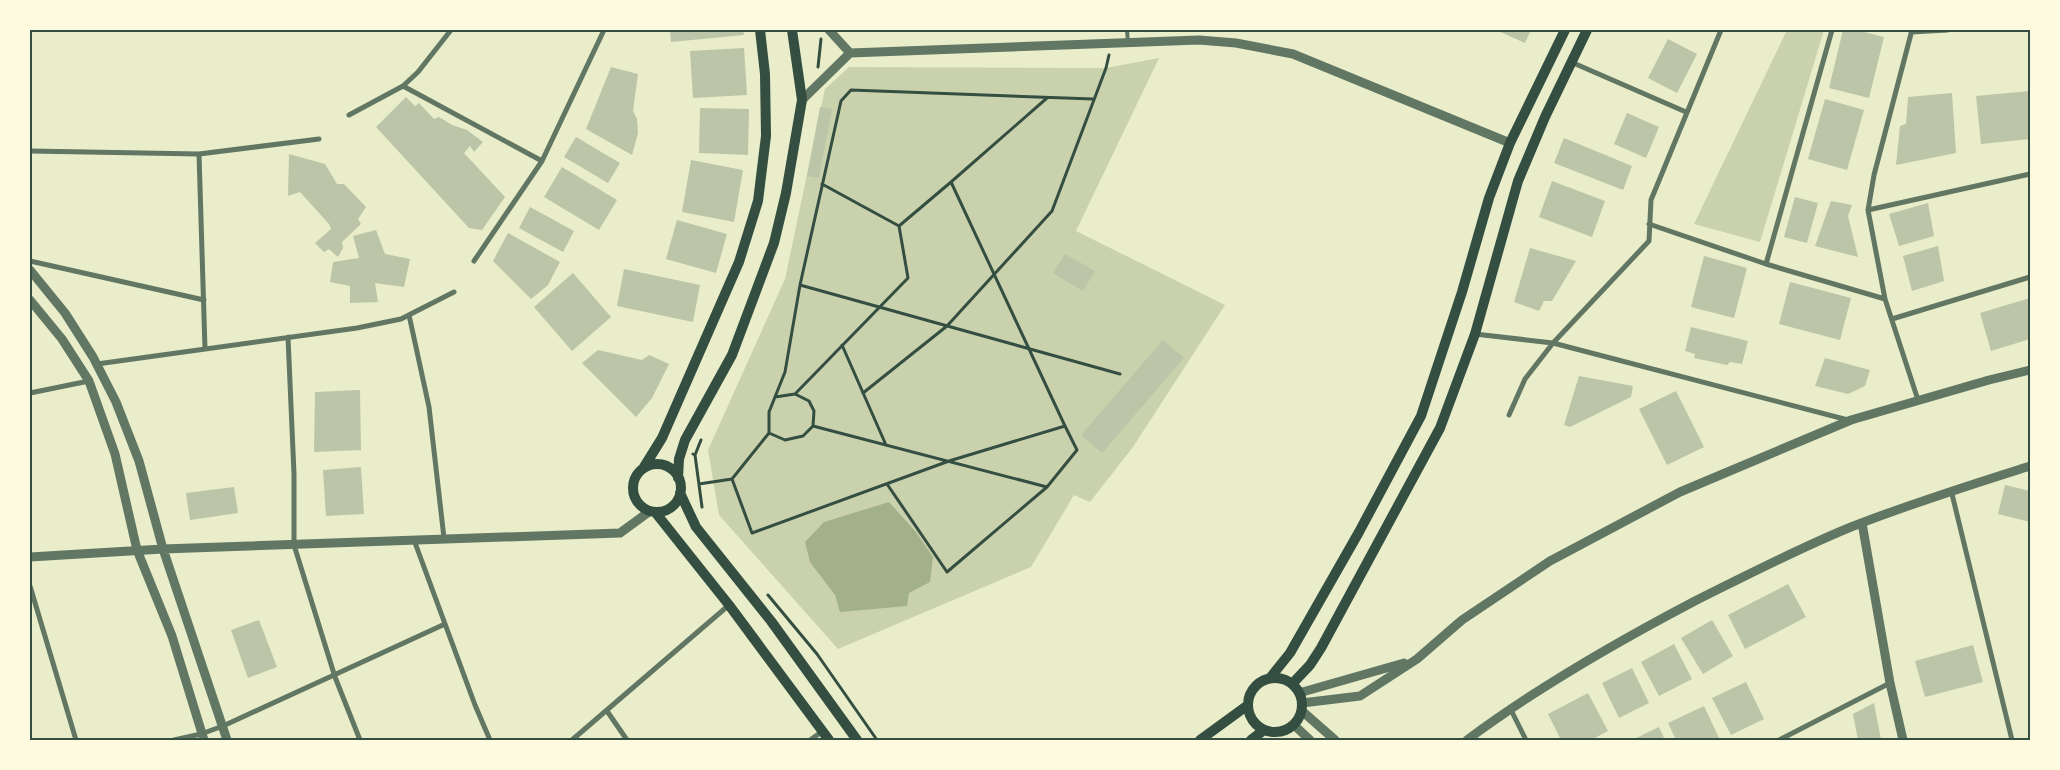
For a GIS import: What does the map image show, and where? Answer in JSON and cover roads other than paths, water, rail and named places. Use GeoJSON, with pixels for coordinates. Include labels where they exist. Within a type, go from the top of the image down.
{"type":"FeatureCollection","features":[{"type":"Feature","properties":{"kind":"main road"},"geometry":{"type":"LineString","coordinates":[[760,30],[765,74],[766,136],[758,201],[740,262],[662,438],[644,467],[638,472],[633,487],[637,502],[652,511],[729,605],[829,740]]}},
{"type":"Feature","properties":{"kind":"main road"},"geometry":{"type":"LineString","coordinates":[[792,30],[802,100],[786,193],[774,243],[732,355],[685,440],[679,459],[678,478],[680,493],[696,527],[771,621],[857,740]]}},
{"type":"Feature","properties":{"kind":"main road"},"geometry":{"type":"LineString","coordinates":[[1270,678],[1285,680],[1292,684],[1301,702],[1294,725],[1289,729],[1277,732],[1264,730],[1252,720],[1248,705],[1252,691],[1263,681],[1270,678],[1290,653],[1359,532],[1421,416],[1462,292],[1489,198],[1510,143],[1564,30]]}},
{"type":"Feature","properties":{"kind":"main road"},"geometry":{"type":"LineString","coordinates":[[1292,684],[1310,665],[1321,648],[1440,428],[1475,334],[1518,181],[1587,30]]}},
{"type":"Feature","properties":{"kind":"main road"},"geometry":{"type":"LineString","coordinates":[[644,467],[660,464],[667,466],[678,478]]}},
{"type":"Feature","properties":{"kind":"main road"},"geometry":{"type":"LineString","coordinates":[[652,511],[662,511],[674,505],[680,493]]}},
{"type":"Feature","properties":{"kind":"main road"},"geometry":{"type":"LineString","coordinates":[[1200,740],[1248,705]]}},
{"type":"Feature","properties":{"kind":"main road"},"geometry":{"type":"LineString","coordinates":[[1251,740],[1264,730]]}},
{"type":"Feature","properties":{"kind":"street"},"geometry":{"type":"LineString","coordinates":[[349,115],[403,86],[418,72],[451,30]]}},
{"type":"Feature","properties":{"kind":"street"},"geometry":{"type":"LineString","coordinates":[[474,261],[542,161],[604,30]]}},
{"type":"Feature","properties":{"kind":"street"},"geometry":{"type":"LineString","coordinates":[[829,30],[850,53]]}},
{"type":"Feature","properties":{"kind":"street"},"geometry":{"type":"LineString","coordinates":[[1508,415],[1525,380],[1553,343],[1649,241],[1651,200],[1721,30]]}},
{"type":"Feature","properties":{"kind":"street"},"geometry":{"type":"LineString","coordinates":[[1766,264],[1832,30]]}},
{"type":"Feature","properties":{"kind":"street"},"geometry":{"type":"LineString","coordinates":[[1918,400],[1885,299],[1868,210],[1874,174],[1912,31],[1948,30]]}},
{"type":"Feature","properties":{"kind":"street"},"geometry":{"type":"LineString","coordinates":[[802,100],[850,53],[1110,45],[1199,40],[1236,43],[1293,54],[1510,143]]}},
{"type":"Feature","properties":{"kind":"street"},"geometry":{"type":"LineString","coordinates":[[1571,62],[1686,112]]}},
{"type":"Feature","properties":{"kind":"street"},"geometry":{"type":"LineString","coordinates":[[403,86],[542,161]]}},
{"type":"Feature","properties":{"kind":"street"},"geometry":{"type":"LineString","coordinates":[[30,151],[199,154],[319,139]]}},
{"type":"Feature","properties":{"kind":"street"},"geometry":{"type":"LineString","coordinates":[[199,154],[205,349]]}},
{"type":"Feature","properties":{"kind":"street"},"geometry":{"type":"LineString","coordinates":[[1868,210],[2030,174]]}},
{"type":"Feature","properties":{"kind":"street"},"geometry":{"type":"LineString","coordinates":[[1649,224],[1766,264],[1885,299]]}},
{"type":"Feature","properties":{"kind":"street"},"geometry":{"type":"LineString","coordinates":[[30,261],[204,300]]}},
{"type":"Feature","properties":{"kind":"street"},"geometry":{"type":"LineString","coordinates":[[30,270],[65,313],[97,364],[116,402],[139,461],[162,549],[228,740]]}},
{"type":"Feature","properties":{"kind":"street"},"geometry":{"type":"LineString","coordinates":[[1892,319],[2030,277]]}},
{"type":"Feature","properties":{"kind":"street"},"geometry":{"type":"LineString","coordinates":[[97,364],[357,328],[401,319],[454,292]]}},
{"type":"Feature","properties":{"kind":"street"},"geometry":{"type":"LineString","coordinates":[[30,300],[62,339],[88,380],[115,454],[137,550],[172,636],[203,737]]}},
{"type":"Feature","properties":{"kind":"street"},"geometry":{"type":"LineString","coordinates":[[409,315],[429,407],[444,538]]}},
{"type":"Feature","properties":{"kind":"street"},"geometry":{"type":"LineString","coordinates":[[1475,334],[1553,343],[1851,420]]}},
{"type":"Feature","properties":{"kind":"street"},"geometry":{"type":"LineString","coordinates":[[288,338],[294,474],[294,545],[334,673],[360,740]]}},
{"type":"Feature","properties":{"kind":"street"},"geometry":{"type":"LineString","coordinates":[[1301,702],[1360,696],[1416,659],[1462,620],[1559,557],[1680,492],[1851,420],[2030,370]]}},
{"type":"Feature","properties":{"kind":"street"},"geometry":{"type":"LineString","coordinates":[[30,394],[88,380]]}},
{"type":"Feature","properties":{"kind":"street"},"geometry":{"type":"LineString","coordinates":[[1467,740],[1510,708],[1613,644],[1742,577],[1862,523],[1952,490],[2030,466]]}},
{"type":"Feature","properties":{"kind":"street"},"geometry":{"type":"LineString","coordinates":[[1952,490],[2012,740]]}},
{"type":"Feature","properties":{"kind":"street"},"geometry":{"type":"LineString","coordinates":[[30,557],[137,550],[620,533],[652,511]]}},
{"type":"Feature","properties":{"kind":"street"},"geometry":{"type":"LineString","coordinates":[[1862,523],[1890,683],[1903,740]]}},
{"type":"Feature","properties":{"kind":"street"},"geometry":{"type":"LineString","coordinates":[[414,540],[475,705],[490,740]]}},
{"type":"Feature","properties":{"kind":"street"},"geometry":{"type":"LineString","coordinates":[[30,586],[76,740]]}},
{"type":"Feature","properties":{"kind":"street"},"geometry":{"type":"LineString","coordinates":[[572,740],[729,605]]}},
{"type":"Feature","properties":{"kind":"street"},"geometry":{"type":"LineString","coordinates":[[174,740],[203,737],[334,673],[445,624]]}},
{"type":"Feature","properties":{"kind":"street"},"geometry":{"type":"LineString","coordinates":[[1301,702],[1416,659]]}},
{"type":"Feature","properties":{"kind":"street"},"geometry":{"type":"LineString","coordinates":[[1779,740],[1890,683]]}},
{"type":"Feature","properties":{"kind":"street"},"geometry":{"type":"LineString","coordinates":[[1301,702],[1335,740]]}},
{"type":"Feature","properties":{"kind":"street"},"geometry":{"type":"LineString","coordinates":[[1510,708],[1526,740]]}},
{"type":"Feature","properties":{"kind":"street"},"geometry":{"type":"LineString","coordinates":[[607,711],[627,740]]}},
{"type":"Feature","properties":{"kind":"street"},"geometry":{"type":"LineString","coordinates":[[1294,725],[1310,740]]}},
{"type":"Feature","properties":{"kind":"street"},"geometry":{"type":"LineString","coordinates":[[810,740],[823,731]]}},
{"type":"Feature","properties":{"kind":"lane"},"geometry":{"type":"LineString","coordinates":[[1127,30],[1128,43]]}}]}
